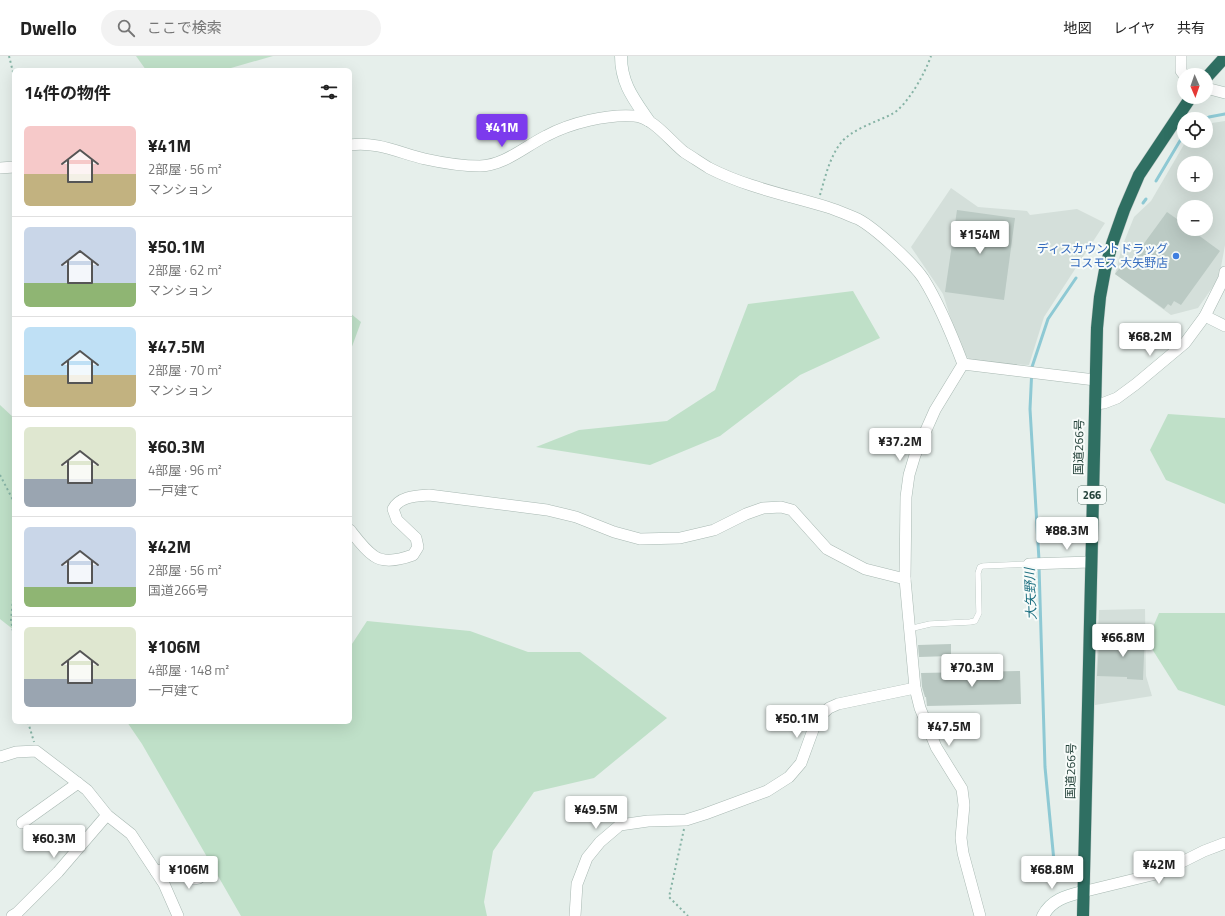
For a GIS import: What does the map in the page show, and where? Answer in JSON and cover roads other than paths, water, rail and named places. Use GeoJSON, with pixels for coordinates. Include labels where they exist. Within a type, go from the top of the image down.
{"type":"FeatureCollection","features":[{"type":"Feature","properties":{"kind":"highway"},"geometry":{"type":"LineString","coordinates":[[1213,70],[1225,57]]}},
{"type":"Feature","properties":{"kind":"highway","name":"国道266号"},"geometry":{"type":"LineString","coordinates":[[1083,916],[1082,892],[1096,328],[1100,296],[1105,270],[1114,238],[1139,175],[1186,104]]}},
{"type":"Feature","properties":{"kind":"street"},"geometry":{"type":"LineString","coordinates":[[621,56],[621,69],[630,93],[648,120],[683,152],[709,168],[754,187],[828,208],[859,220],[898,251],[922,277],[946,319],[963,364]]}},
{"type":"Feature","properties":{"kind":"street"},"geometry":{"type":"LineString","coordinates":[[1180,68],[1181,56]]}},
{"type":"Feature","properties":{"kind":"street"},"geometry":{"type":"LineString","coordinates":[[1213,90],[1225,93]]}},
{"type":"Feature","properties":{"kind":"street"},"geometry":{"type":"LineString","coordinates":[[352,145],[373,144],[426,159],[461,165],[482,166],[502,162],[547,136],[572,125],[598,118],[628,116],[636,116],[648,120]]}},
{"type":"Feature","properties":{"kind":"street"},"geometry":{"type":"LineString","coordinates":[[0,168],[12,167]]}},
{"type":"Feature","properties":{"kind":"street"},"geometry":{"type":"LineString","coordinates":[[1094,404],[1104,403],[1117,398],[1185,343],[1205,316],[1224,278],[1225,272]]}},
{"type":"Feature","properties":{"kind":"street"},"geometry":{"type":"LineString","coordinates":[[1205,316],[1225,326]]}},
{"type":"Feature","properties":{"kind":"street"},"geometry":{"type":"LineString","coordinates":[[963,364],[1095,380]]}},
{"type":"Feature","properties":{"kind":"street"},"geometry":{"type":"LineString","coordinates":[[963,364],[935,410],[915,455],[909,475],[906,498],[905,579],[915,688],[920,708],[933,741],[962,789],[964,805],[961,838],[963,854],[980,916]]}},
{"type":"Feature","properties":{"kind":"street"},"geometry":{"type":"LineString","coordinates":[[352,532],[374,556],[382,559],[400,560],[413,555],[418,548],[416,538],[397,520],[393,509],[396,503],[410,496],[429,495],[547,510],[576,516],[614,532],[640,538],[680,538],[714,530],[746,514],[763,508],[782,508],[792,510],[827,549],[865,569],[905,579]]}},
{"type":"Feature","properties":{"kind":"street"},"geometry":{"type":"LineString","coordinates":[[1029,564],[1090,562]]}},
{"type":"Feature","properties":{"kind":"street"},"geometry":{"type":"LineString","coordinates":[[575,916],[577,884],[586,858],[600,842],[620,826],[648,821],[686,820],[767,791],[789,777],[801,763],[813,730],[820,716],[829,708],[838,704],[915,688]]}},
{"type":"Feature","properties":{"kind":"street"},"geometry":{"type":"LineString","coordinates":[[0,756],[16,752],[36,751],[87,790],[107,814],[131,834],[164,884],[178,916]]}},
{"type":"Feature","properties":{"kind":"street"},"geometry":{"type":"LineString","coordinates":[[22,823],[78,783]]}},
{"type":"Feature","properties":{"kind":"street"},"geometry":{"type":"LineString","coordinates":[[12,916],[17,913],[58,872],[107,814]]}},
{"type":"Feature","properties":{"kind":"street"},"geometry":{"type":"LineString","coordinates":[[1043,916],[1052,904],[1064,897],[1160,873],[1204,851],[1225,843]]}},
{"type":"Feature","properties":{"kind":"street"},"geometry":{"type":"LineString","coordinates":[[156,872],[166,867],[182,870],[193,879],[199,878],[210,869]]}},
{"type":"Feature","properties":{"kind":"lane"},"geometry":{"type":"LineString","coordinates":[[909,629],[930,624],[975,621],[978,618],[979,613],[978,572],[980,567],[1029,564]]}},
{"type":"Feature","properties":{"kind":"waterway","name":"大矢野川"},"geometry":{"type":"LineString","coordinates":[[1213,116],[1225,114]]}},
{"type":"Feature","properties":{"kind":"waterway","name":"大矢野川"},"geometry":{"type":"LineString","coordinates":[[1156,181],[1177,146]]}},
{"type":"Feature","properties":{"kind":"waterway","name":"大矢野川"},"geometry":{"type":"LineString","coordinates":[[1143,203],[1146,199]]}},
{"type":"Feature","properties":{"kind":"waterway","name":"大矢野川"},"geometry":{"type":"LineString","coordinates":[[1039,560],[1030,409],[1032,367],[1048,319],[1076,278]]}},
{"type":"Feature","properties":{"kind":"waterway","name":"大矢野川"},"geometry":{"type":"LineString","coordinates":[[1039,566],[1045,767],[1055,872]]}},
{"type":"Feature","properties":{"kind":"place","name":"ディスカウントドラッグ コスモス 大矢野店"},"geometry":{"type":"Point","coordinates":[1176,256]}}]}
